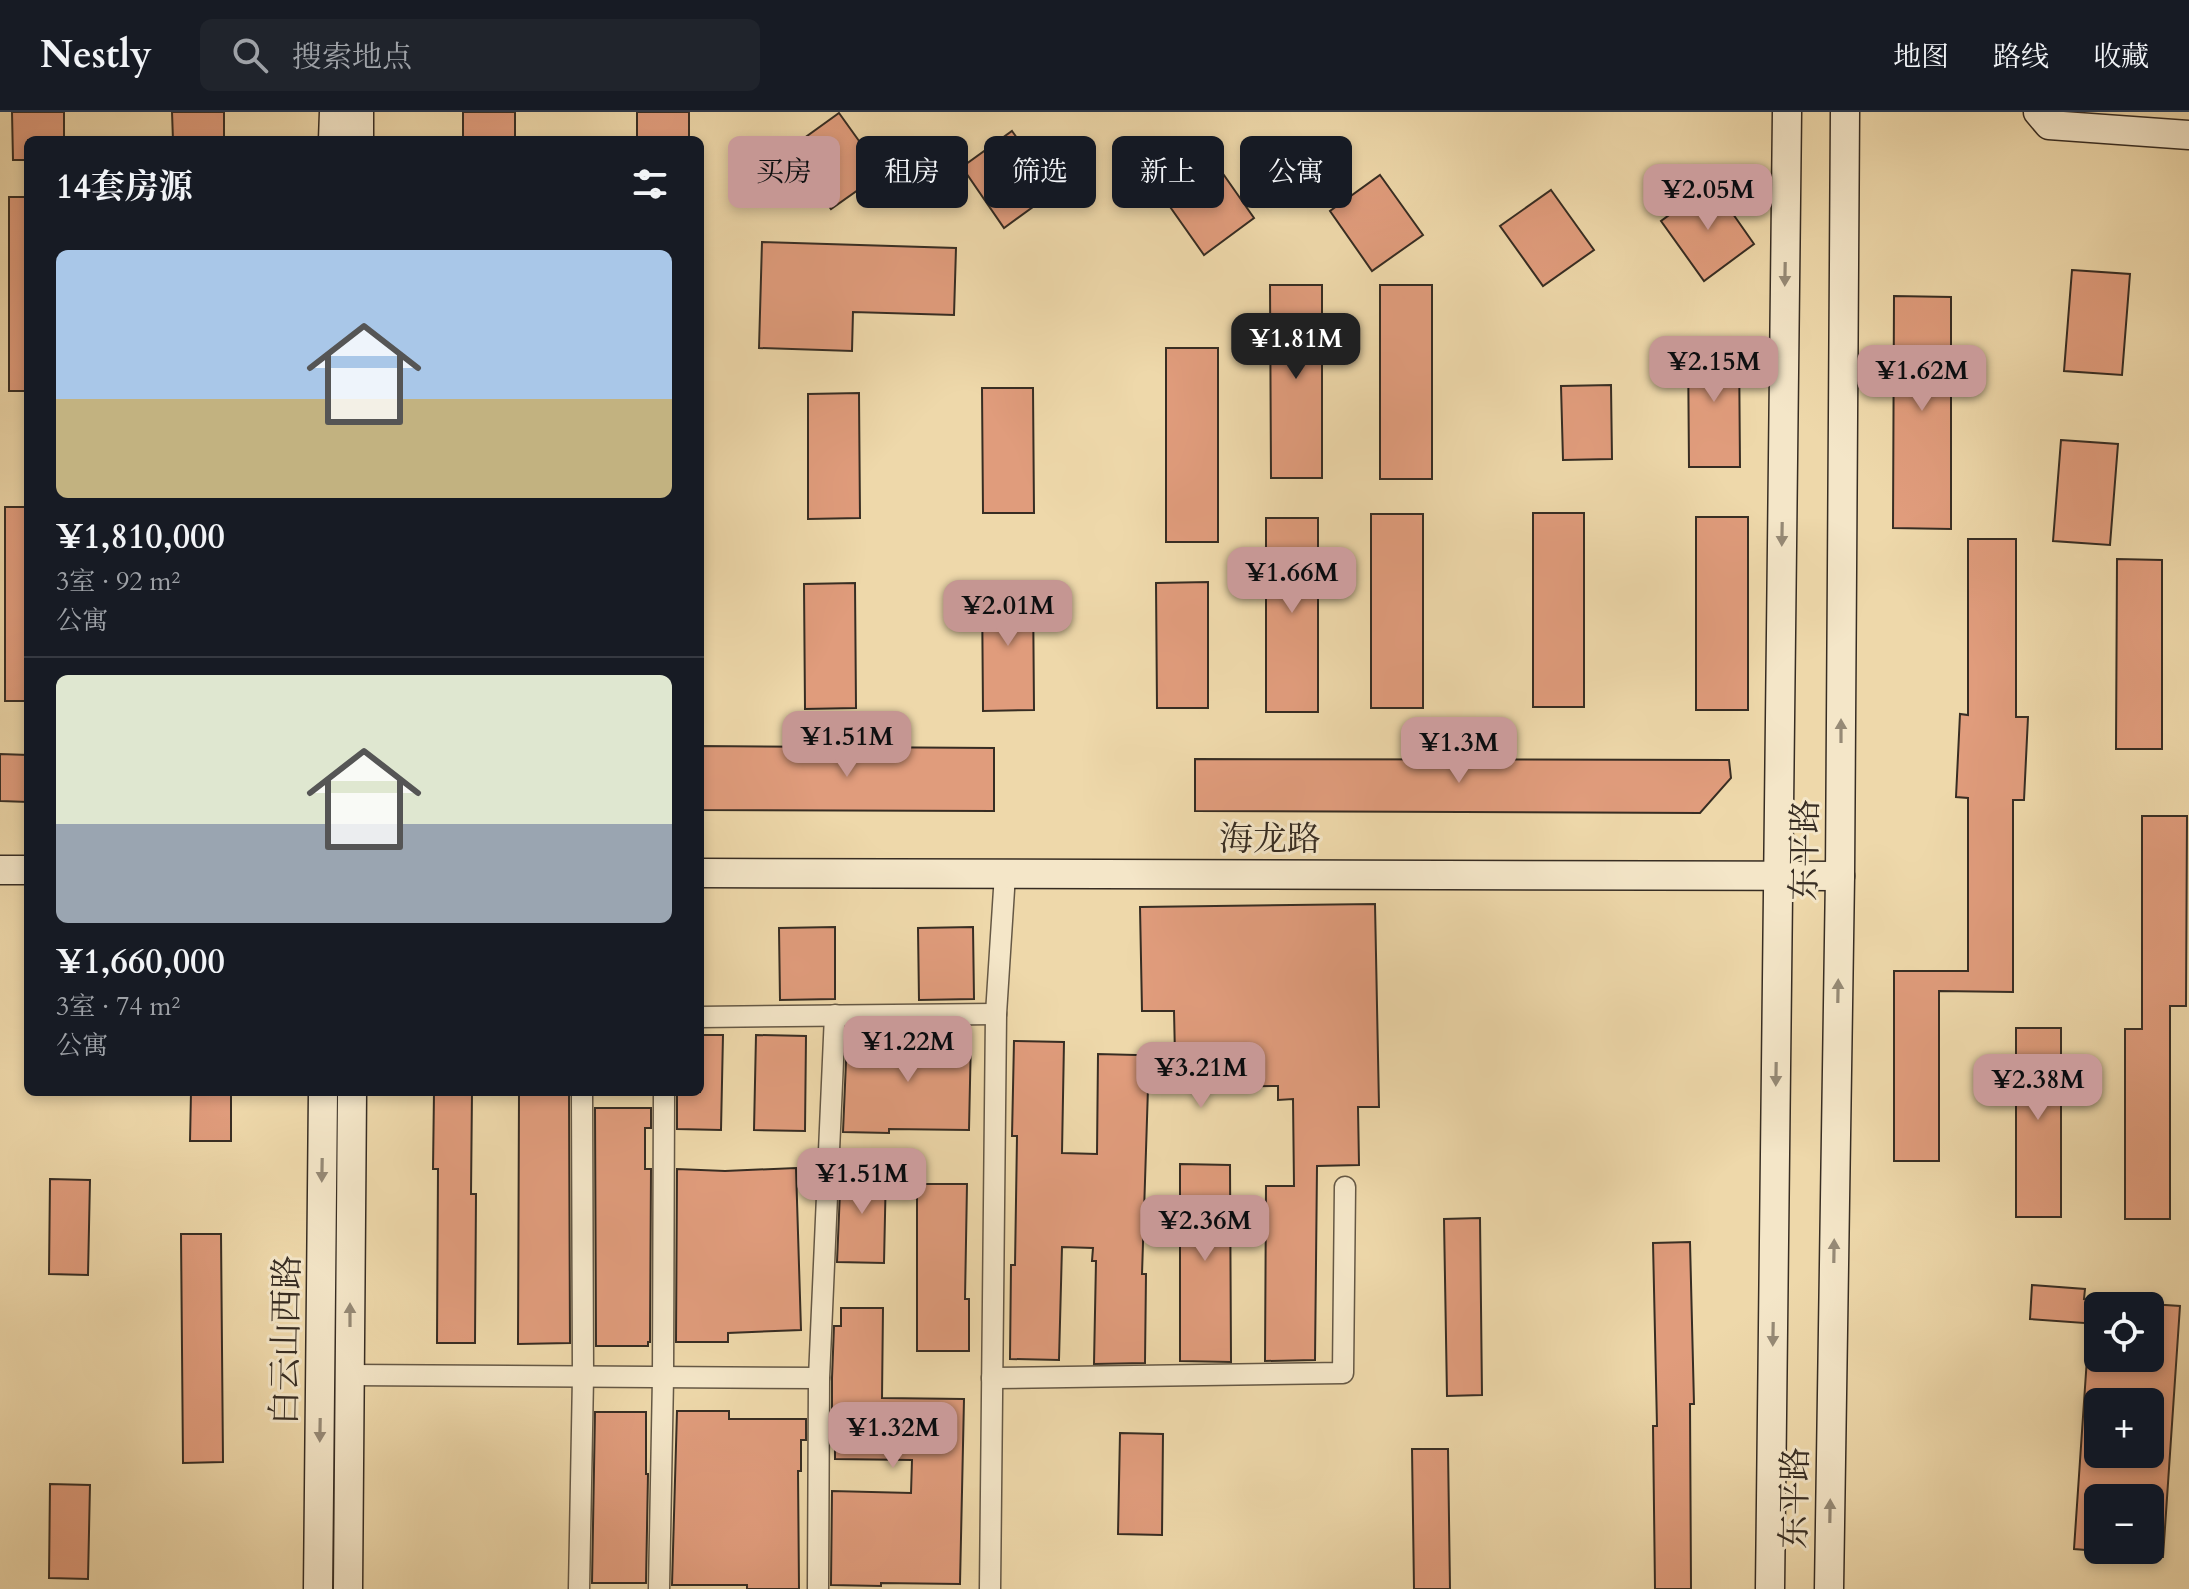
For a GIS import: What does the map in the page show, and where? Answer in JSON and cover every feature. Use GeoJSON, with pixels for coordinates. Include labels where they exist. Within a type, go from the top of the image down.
{"type":"FeatureCollection","features":[{"type":"Feature","properties":{"kind":"main road"},"geometry":{"type":"LineString","coordinates":[[333,136],[334,112]]}},
{"type":"Feature","properties":{"kind":"main road"},"geometry":{"type":"LineString","coordinates":[[359,112],[359,136]]}},
{"type":"Feature","properties":{"kind":"main road","name":"东平路"},"geometry":{"type":"LineString","coordinates":[[1770,1589],[1787,112]]}},
{"type":"Feature","properties":{"kind":"main road","name":"东平路"},"geometry":{"type":"LineString","coordinates":[[1829,1589],[1840,876],[1845,112]]}},
{"type":"Feature","properties":{"kind":"main road"},"geometry":{"type":"LineString","coordinates":[[2038,112],[2049,125],[2189,135]]}},
{"type":"Feature","properties":{"kind":"main road"},"geometry":{"type":"LineString","coordinates":[[0,870],[24,870]]}},
{"type":"Feature","properties":{"kind":"main road","name":"海龙路"},"geometry":{"type":"LineString","coordinates":[[704,873],[1840,876]]}},
{"type":"Feature","properties":{"kind":"main road","name":"白云山西路"},"geometry":{"type":"LineString","coordinates":[[318,1589],[323,1096]]}},
{"type":"Feature","properties":{"kind":"main road","name":"白云山西路"},"geometry":{"type":"LineString","coordinates":[[348,1589],[352,1096]]}},
{"type":"Feature","properties":{"kind":"street"},"geometry":{"type":"LineString","coordinates":[[990,1589],[996,1014],[1005,874]]}},
{"type":"Feature","properties":{"kind":"street"},"geometry":{"type":"LineString","coordinates":[[704,1017],[996,1014]]}},
{"type":"Feature","properties":{"kind":"street"},"geometry":{"type":"LineString","coordinates":[[818,1589],[819,1378],[835,1015]]}},
{"type":"Feature","properties":{"kind":"street"},"geometry":{"type":"LineString","coordinates":[[579,1589],[583,1377],[582,1096]]}},
{"type":"Feature","properties":{"kind":"street"},"geometry":{"type":"LineString","coordinates":[[659,1589],[664,1096]]}},
{"type":"Feature","properties":{"kind":"street"},"geometry":{"type":"LineString","coordinates":[[992,1378],[1343,1373],[1345,1187]]}},
{"type":"Feature","properties":{"kind":"street"},"geometry":{"type":"LineString","coordinates":[[349,1375],[819,1378]]}},
{"type":"Feature","properties":{"kind":"building"},"geometry":{"type":"Polygon","coordinates":[[[12,112],[64,112],[64,136],[24,136],[24,160],[13,160],[12,112]]]}},
{"type":"Feature","properties":{"kind":"building"},"geometry":{"type":"Polygon","coordinates":[[[172,112],[224,112],[224,136],[173,136],[172,112]]]}},
{"type":"Feature","properties":{"kind":"building"},"geometry":{"type":"Polygon","coordinates":[[[463,112],[515,112],[515,136],[463,136],[463,112]]]}},
{"type":"Feature","properties":{"kind":"building"},"geometry":{"type":"Polygon","coordinates":[[[637,112],[689,112],[689,136],[637,136],[637,112]]]}},
{"type":"Feature","properties":{"kind":"building"},"geometry":{"type":"Polygon","coordinates":[[[839,113],[856,137],[856,191],[840,203],[840,136],[807,136],[839,113]]]}},
{"type":"Feature","properties":{"kind":"building"},"geometry":{"type":"Polygon","coordinates":[[[984,151],[984,199],[968,176],[968,163],[984,151]]]}},
{"type":"Feature","properties":{"kind":"building"},"geometry":{"type":"Polygon","coordinates":[[[1224,175],[1240,198],[1240,208],[1247,208],[1254,218],[1204,255],[1171,208],[1224,208],[1224,175]]]}},
{"type":"Feature","properties":{"kind":"building"},"geometry":{"type":"Polygon","coordinates":[[[1380,175],[1423,235],[1372,271],[1330,211],[1334,208],[1352,208],[1352,195],[1380,175]]]}},
{"type":"Feature","properties":{"kind":"building"},"geometry":{"type":"Polygon","coordinates":[[[1712,184],[1754,244],[1704,281],[1661,221],[1712,184]]]}},
{"type":"Feature","properties":{"kind":"building"},"geometry":{"type":"Polygon","coordinates":[[[1551,190],[1594,250],[1543,286],[1500,226],[1551,190]]]}},
{"type":"Feature","properties":{"kind":"building"},"geometry":{"type":"Polygon","coordinates":[[[9,197],[24,197],[24,391],[9,391],[9,197]]]}},
{"type":"Feature","properties":{"kind":"building"},"geometry":{"type":"Polygon","coordinates":[[[990,208],[1032,208],[1004,228],[990,208]]]}},
{"type":"Feature","properties":{"kind":"building"},"geometry":{"type":"Polygon","coordinates":[[[762,242],[956,248],[954,315],[853,312],[852,351],[759,348],[762,242]]]}},
{"type":"Feature","properties":{"kind":"building"},"geometry":{"type":"Polygon","coordinates":[[[2072,270],[2130,274],[2122,375],[2064,371],[2072,270]]]}},
{"type":"Feature","properties":{"kind":"building"},"geometry":{"type":"Polygon","coordinates":[[[1270,285],[1322,285],[1322,478],[1271,478],[1270,285]]]}},
{"type":"Feature","properties":{"kind":"building"},"geometry":{"type":"Polygon","coordinates":[[[1380,285],[1432,285],[1432,479],[1380,479],[1380,285]]]}},
{"type":"Feature","properties":{"kind":"building"},"geometry":{"type":"Polygon","coordinates":[[[1894,296],[1951,297],[1951,529],[1893,528],[1894,296]]]}},
{"type":"Feature","properties":{"kind":"building"},"geometry":{"type":"Polygon","coordinates":[[[1739,341],[1740,467],[1689,467],[1688,342],[1739,341]]]}},
{"type":"Feature","properties":{"kind":"building"},"geometry":{"type":"Polygon","coordinates":[[[1166,348],[1218,348],[1218,542],[1166,542],[1166,348]]]}},
{"type":"Feature","properties":{"kind":"building"},"geometry":{"type":"Polygon","coordinates":[[[1611,385],[1612,459],[1563,460],[1561,386],[1611,385]]]}},
{"type":"Feature","properties":{"kind":"building"},"geometry":{"type":"Polygon","coordinates":[[[982,388],[1033,388],[1034,513],[983,513],[982,388]]]}},
{"type":"Feature","properties":{"kind":"building"},"geometry":{"type":"Polygon","coordinates":[[[859,393],[860,518],[808,519],[808,394],[859,393]]]}},
{"type":"Feature","properties":{"kind":"building"},"geometry":{"type":"Polygon","coordinates":[[[2061,440],[2118,444],[2110,545],[2053,541],[2061,440]]]}},
{"type":"Feature","properties":{"kind":"building"},"geometry":{"type":"Polygon","coordinates":[[[5,507],[24,507],[24,701],[5,701],[5,507]]]}},
{"type":"Feature","properties":{"kind":"building"},"geometry":{"type":"Polygon","coordinates":[[[1533,513],[1584,513],[1584,707],[1533,707],[1533,513]]]}},
{"type":"Feature","properties":{"kind":"building"},"geometry":{"type":"Polygon","coordinates":[[[1371,514],[1423,514],[1423,708],[1371,708],[1371,514]]]}},
{"type":"Feature","properties":{"kind":"building"},"geometry":{"type":"Polygon","coordinates":[[[1696,517],[1748,517],[1748,710],[1696,710],[1696,517]]]}},
{"type":"Feature","properties":{"kind":"building"},"geometry":{"type":"Polygon","coordinates":[[[1266,518],[1318,518],[1318,712],[1266,712],[1266,518]]]}},
{"type":"Feature","properties":{"kind":"building"},"geometry":{"type":"Polygon","coordinates":[[[1968,539],[2016,539],[2016,717],[2028,717],[2024,800],[2013,800],[2013,992],[1939,991],[1939,1161],[1894,1161],[1894,971],[1968,971],[1968,798],[1956,797],[1960,714],[1968,715],[1968,539]]]}},
{"type":"Feature","properties":{"kind":"building"},"geometry":{"type":"Polygon","coordinates":[[[2117,559],[2162,560],[2162,749],[2116,749],[2117,559]]]}},
{"type":"Feature","properties":{"kind":"building"},"geometry":{"type":"Polygon","coordinates":[[[1208,582],[1208,708],[1157,708],[1156,583],[1208,582]]]}},
{"type":"Feature","properties":{"kind":"building"},"geometry":{"type":"Polygon","coordinates":[[[855,583],[856,708],[805,709],[804,584],[855,583]]]}},
{"type":"Feature","properties":{"kind":"building"},"geometry":{"type":"Polygon","coordinates":[[[982,585],[1033,585],[1034,710],[983,711],[982,585]]]}},
{"type":"Feature","properties":{"kind":"building"},"geometry":{"type":"Polygon","coordinates":[[[704,746],[994,748],[994,811],[704,810],[704,746]]]}},
{"type":"Feature","properties":{"kind":"building"},"geometry":{"type":"Polygon","coordinates":[[[0,754],[24,755],[24,802],[0,801],[0,754]]]}},
{"type":"Feature","properties":{"kind":"building"},"geometry":{"type":"Polygon","coordinates":[[[1195,759],[1729,760],[1731,778],[1700,813],[1195,811],[1195,759]]]}},
{"type":"Feature","properties":{"kind":"building"},"geometry":{"type":"Polygon","coordinates":[[[2142,816],[2187,816],[2186,1006],[2170,1006],[2170,1219],[2125,1219],[2125,1029],[2142,1029],[2142,816]]]}},
{"type":"Feature","properties":{"kind":"building"},"geometry":{"type":"Polygon","coordinates":[[[1375,904],[1379,1107],[1358,1107],[1359,1165],[1317,1166],[1315,1360],[1265,1361],[1266,1186],[1294,1186],[1293,1099],[1278,1100],[1278,1086],[1148,1088],[1142,1274],[1146,1274],[1145,1363],[1094,1364],[1096,1261],[1092,1261],[1093,1248],[1062,1247],[1059,1360],[1010,1359],[1017,1136],[1012,1136],[1014,1041],[1064,1042],[1062,1153],[1097,1154],[1098,1054],[1175,1056],[1174,1011],[1142,1011],[1140,907],[1375,904]]]}},
{"type":"Feature","properties":{"kind":"building"},"geometry":{"type":"Polygon","coordinates":[[[835,927],[835,999],[780,1000],[779,928],[835,927]]]}},
{"type":"Feature","properties":{"kind":"building"},"geometry":{"type":"Polygon","coordinates":[[[973,927],[974,999],[919,1000],[918,928],[973,927]]]}},
{"type":"Feature","properties":{"kind":"building"},"geometry":{"type":"Polygon","coordinates":[[[2016,1028],[2061,1028],[2061,1217],[2016,1217],[2016,1028]]]}},
{"type":"Feature","properties":{"kind":"building"},"geometry":{"type":"Polygon","coordinates":[[[704,1035],[723,1035],[721,1130],[677,1129],[677,1096],[704,1096],[704,1035]]]}},
{"type":"Feature","properties":{"kind":"building"},"geometry":{"type":"Polygon","coordinates":[[[756,1035],[806,1036],[805,1131],[754,1130],[756,1035]]]}},
{"type":"Feature","properties":{"kind":"building"},"geometry":{"type":"Polygon","coordinates":[[[920,1035],[971,1036],[969,1130],[843,1132],[847,1038],[920,1039],[920,1035]]]}},
{"type":"Feature","properties":{"kind":"building"},"geometry":{"type":"Polygon","coordinates":[[[191,1096],[231,1096],[231,1141],[190,1141],[191,1096]]]}},
{"type":"Feature","properties":{"kind":"building"},"geometry":{"type":"Polygon","coordinates":[[[434,1096],[472,1096],[471,1194],[476,1194],[475,1343],[437,1343],[438,1169],[433,1169],[434,1096]]]}},
{"type":"Feature","properties":{"kind":"building"},"geometry":{"type":"Polygon","coordinates":[[[519,1096],[569,1096],[570,1343],[518,1344],[519,1096]]]}},
{"type":"Feature","properties":{"kind":"building"},"geometry":{"type":"Polygon","coordinates":[[[595,1108],[651,1108],[651,1128],[645,1128],[645,1169],[651,1169],[648,1346],[596,1346],[595,1108]]]}},
{"type":"Feature","properties":{"kind":"building"},"geometry":{"type":"Polygon","coordinates":[[[1180,1164],[1230,1165],[1231,1362],[1180,1361],[1180,1164]]]}},
{"type":"Feature","properties":{"kind":"building"},"geometry":{"type":"Polygon","coordinates":[[[796,1168],[801,1330],[728,1333],[728,1342],[676,1342],[677,1169],[725,1171],[796,1168]]]}},
{"type":"Feature","properties":{"kind":"building"},"geometry":{"type":"Polygon","coordinates":[[[841,1168],[886,1169],[884,1263],[837,1262],[841,1168]]]}},
{"type":"Feature","properties":{"kind":"building"},"geometry":{"type":"Polygon","coordinates":[[[50,1179],[90,1180],[88,1275],[49,1274],[50,1179]]]}},
{"type":"Feature","properties":{"kind":"building"},"geometry":{"type":"Polygon","coordinates":[[[917,1184],[967,1184],[965,1299],[969,1299],[969,1351],[917,1351],[917,1184]]]}},
{"type":"Feature","properties":{"kind":"building"},"geometry":{"type":"Polygon","coordinates":[[[1480,1218],[1482,1395],[1447,1396],[1444,1219],[1480,1218]]]}},
{"type":"Feature","properties":{"kind":"building"},"geometry":{"type":"Polygon","coordinates":[[[181,1234],[221,1234],[223,1462],[183,1463],[181,1234]]]}},
{"type":"Feature","properties":{"kind":"building"},"geometry":{"type":"Polygon","coordinates":[[[1690,1242],[1694,1404],[1690,1404],[1691,1589],[1655,1589],[1653,1426],[1657,1426],[1653,1243],[1690,1242]]]}},
{"type":"Feature","properties":{"kind":"building"},"geometry":{"type":"Polygon","coordinates":[[[2032,1285],[2085,1289],[2084,1323],[2030,1319],[2032,1285]]]}},
{"type":"Feature","properties":{"kind":"building"},"geometry":{"type":"Polygon","coordinates":[[[2164,1305],[2180,1306],[2164,1542],[2164,1484],[2084,1484],[2084,1550],[2074,1549],[2084,1402],[2084,1468],[2164,1468],[2164,1388],[2085,1388],[2086,1372],[2164,1372],[2164,1305]]]}},
{"type":"Feature","properties":{"kind":"building"},"geometry":{"type":"Polygon","coordinates":[[[841,1308],[883,1308],[882,1398],[964,1399],[960,1584],[831,1585],[832,1491],[911,1493],[912,1460],[835,1459],[835,1439],[832,1439],[834,1326],[841,1326],[841,1308]]]}},
{"type":"Feature","properties":{"kind":"building"},"geometry":{"type":"Polygon","coordinates":[[[677,1411],[729,1411],[729,1419],[806,1419],[806,1440],[801,1440],[801,1471],[798,1471],[799,1589],[672,1585],[677,1411]]]}},
{"type":"Feature","properties":{"kind":"building"},"geometry":{"type":"Polygon","coordinates":[[[595,1412],[646,1412],[646,1583],[592,1583],[595,1412]]]}},
{"type":"Feature","properties":{"kind":"building"},"geometry":{"type":"Polygon","coordinates":[[[1120,1433],[1163,1434],[1162,1535],[1118,1534],[1120,1433]]]}},
{"type":"Feature","properties":{"kind":"building"},"geometry":{"type":"Polygon","coordinates":[[[1412,1449],[1448,1449],[1450,1589],[1414,1589],[1412,1449]]]}},
{"type":"Feature","properties":{"kind":"building"},"geometry":{"type":"Polygon","coordinates":[[[50,1484],[90,1485],[88,1579],[49,1578],[50,1484]]]}}]}
